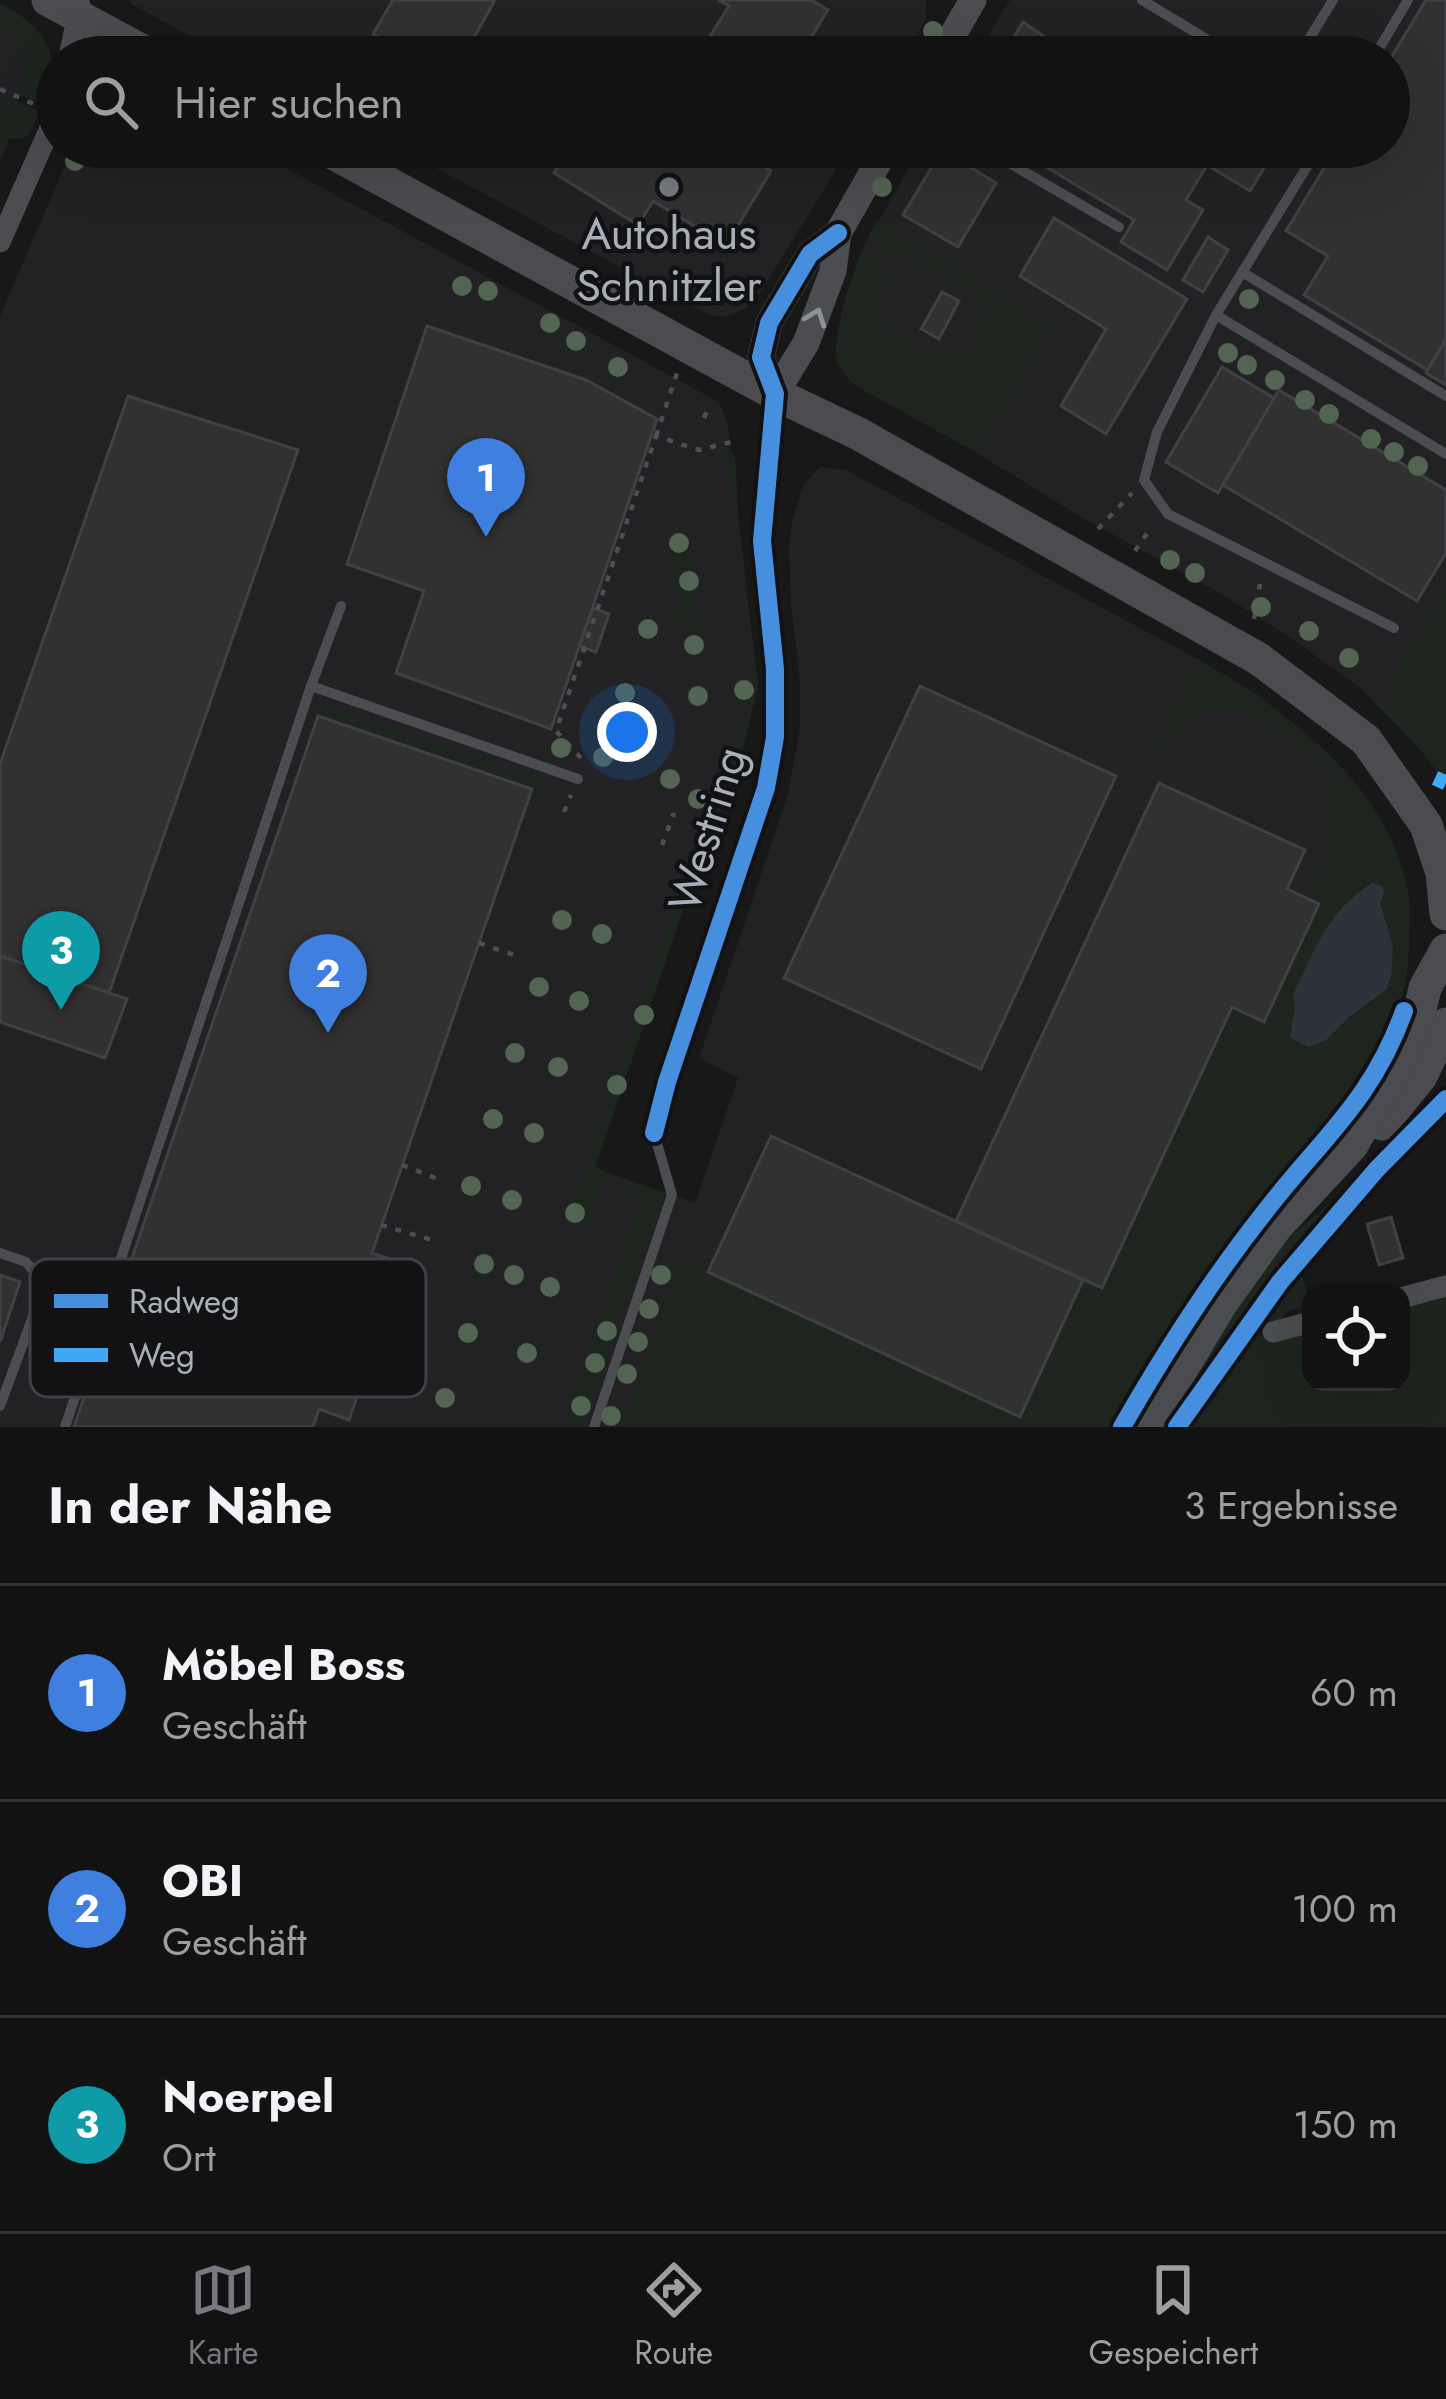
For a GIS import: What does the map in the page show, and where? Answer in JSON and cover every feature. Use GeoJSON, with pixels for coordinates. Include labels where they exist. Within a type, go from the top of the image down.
{"type":"FeatureCollection","features":[{"type":"Feature","properties":{"kind":"main road"},"geometry":{"type":"LineString","coordinates":[[69,5],[120,36]]}},
{"type":"Feature","properties":{"kind":"main road"},"geometry":{"type":"LineString","coordinates":[[361,168],[775,394],[857,433],[1259,659],[1366,740],[1426,825],[1442,873],[1446,914]]}},
{"type":"Feature","properties":{"kind":"main road"},"geometry":{"type":"LineString","coordinates":[[1363,1139],[1419,1014],[1425,988],[1446,950]]}},
{"type":"Feature","properties":{"kind":"main road"},"geometry":{"type":"LineString","coordinates":[[1147,1427],[1222,1302],[1276,1227],[1421,1076],[1446,1024]]}},
{"type":"Feature","properties":{"kind":"main road"},"geometry":{"type":"LineString","coordinates":[[1363,1139],[1446,1083]]}},
{"type":"Feature","properties":{"kind":"street"},"geometry":{"type":"LineString","coordinates":[[952,36],[973,0]]}},
{"type":"Feature","properties":{"kind":"street"},"geometry":{"type":"LineString","coordinates":[[69,5],[69,36]]}},
{"type":"Feature","properties":{"kind":"street"},"geometry":{"type":"LineString","coordinates":[[0,242],[36,160]]}},
{"type":"Feature","properties":{"kind":"street"},"geometry":{"type":"LineString","coordinates":[[775,394],[806,343],[833,272],[838,233],[875,168]]}},
{"type":"Feature","properties":{"kind":"street"},"geometry":{"type":"LineString","coordinates":[[775,394],[760,357],[770,323],[810,254],[838,233]]}},
{"type":"Feature","properties":{"kind":"street","name":"Westring"},"geometry":{"type":"LineString","coordinates":[[654,1133],[766,788],[776,736],[775,669],[762,541],[775,394]]}},
{"type":"Feature","properties":{"kind":"street"},"geometry":{"type":"LineString","coordinates":[[1410,1296],[1446,1286]]}},
{"type":"Feature","properties":{"kind":"street"},"geometry":{"type":"LineString","coordinates":[[1273,1332],[1302,1324]]}},
{"type":"Feature","properties":{"kind":"lane"},"geometry":{"type":"LineString","coordinates":[[1142,0],[1201,36]]}},
{"type":"Feature","properties":{"kind":"lane"},"geometry":{"type":"LineString","coordinates":[[1311,36],[1333,0]]}},
{"type":"Feature","properties":{"kind":"lane"},"geometry":{"type":"LineString","coordinates":[[1386,36],[1408,0]]}},
{"type":"Feature","properties":{"kind":"lane"},"geometry":{"type":"LineString","coordinates":[[1018,168],[1119,227]]}},
{"type":"Feature","properties":{"kind":"lane"},"geometry":{"type":"LineString","coordinates":[[1305,168],[1216,315],[1157,432],[1144,480],[1168,514],[1394,628]]}},
{"type":"Feature","properties":{"kind":"lane"},"geometry":{"type":"LineString","coordinates":[[1242,272],[1446,396]]}},
{"type":"Feature","properties":{"kind":"lane"},"geometry":{"type":"LineString","coordinates":[[1216,315],[1446,454]]}},
{"type":"Feature","properties":{"kind":"lane"},"geometry":{"type":"LineString","coordinates":[[121,1259],[341,606]]}},
{"type":"Feature","properties":{"kind":"lane"},"geometry":{"type":"LineString","coordinates":[[311,686],[578,779]]}},
{"type":"Feature","properties":{"kind":"lane"},"geometry":{"type":"LineString","coordinates":[[593,1427],[672,1196],[654,1133]]}},
{"type":"Feature","properties":{"kind":"lane"},"geometry":{"type":"LineString","coordinates":[[0,1253],[30,1267]]}},
{"type":"Feature","properties":{"kind":"lane"},"geometry":{"type":"LineString","coordinates":[[0,1406],[30,1325]]}},
{"type":"Feature","properties":{"kind":"lane"},"geometry":{"type":"LineString","coordinates":[[65,1427],[75,1397]]}},
{"type":"Feature","properties":{"kind":"path"},"geometry":{"type":"LineString","coordinates":[[0,89],[23,99]]}},
{"type":"Feature","properties":{"kind":"path"},"geometry":{"type":"LineString","coordinates":[[575,751],[556,731],[677,373]]}},
{"type":"Feature","properties":{"kind":"path"},"geometry":{"type":"LineString","coordinates":[[704,418],[710,404]]}},
{"type":"Feature","properties":{"kind":"path"},"geometry":{"type":"LineString","coordinates":[[656,436],[699,450],[735,441]]}},
{"type":"Feature","properties":{"kind":"path"},"geometry":{"type":"LineString","coordinates":[[1098,530],[1144,480]]}},
{"type":"Feature","properties":{"kind":"path"},"geometry":{"type":"LineString","coordinates":[[1135,551],[1163,508]]}},
{"type":"Feature","properties":{"kind":"path"},"geometry":{"type":"LineString","coordinates":[[1254,619],[1264,562]]}},
{"type":"Feature","properties":{"kind":"path"},"geometry":{"type":"LineString","coordinates":[[662,845],[674,813]]}},
{"type":"Feature","properties":{"kind":"path"},"geometry":{"type":"LineString","coordinates":[[694,888],[708,844]]}},
{"type":"Feature","properties":{"kind":"path"},"geometry":{"type":"LineString","coordinates":[[479,943],[514,955]]}},
{"type":"Feature","properties":{"kind":"path"},"geometry":{"type":"LineString","coordinates":[[402,1165],[438,1179]]}},
{"type":"Feature","properties":{"kind":"path"},"geometry":{"type":"LineString","coordinates":[[381,1226],[432,1240]]}},
{"type":"Feature","properties":{"kind":"path"},"geometry":{"type":"LineString","coordinates":[[388,1254],[405,1259]]}},
{"type":"Feature","properties":{"kind":"shaded area"},"geometry":{"type":"Polygon","coordinates":[[[130,0],[926,0],[926,14],[916,36],[190,36],[130,0]]]}},
{"type":"Feature","properties":{"kind":"shaded area"},"geometry":{"type":"Polygon","coordinates":[[[1010,0],[1446,0],[1446,776],[1360,688],[1285,634],[863,390],[850,381],[835,354],[845,297],[863,248],[909,168],[1410,168],[1410,36],[988,36],[1010,0]]]}},
{"type":"Feature","properties":{"kind":"shaded area"},"geometry":{"type":"Polygon","coordinates":[[[0,3],[42,36],[36,36],[36,101],[18,94],[21,57],[14,40],[0,27],[0,3]]]}},
{"type":"Feature","properties":{"kind":"shaded area"},"geometry":{"type":"Polygon","coordinates":[[[0,27],[13,34],[22,57],[24,82],[13,105],[16,124],[0,160],[0,27]]]}},
{"type":"Feature","properties":{"kind":"shaded area"},"geometry":{"type":"Polygon","coordinates":[[[9,97],[12,104],[15,100],[36,109],[30,134],[9,139],[0,160],[0,117],[9,97]]]}},
{"type":"Feature","properties":{"kind":"shaded area"},"geometry":{"type":"Polygon","coordinates":[[[64,168],[286,168],[719,402],[735,455],[758,686],[731,796],[706,844],[595,1168],[695,1203],[738,1078],[699,1058],[788,794],[800,728],[789,546],[803,486],[819,467],[846,470],[1196,658],[1257,694],[1309,736],[1350,778],[1392,840],[1410,903],[1405,985],[1387,1044],[1353,1102],[1259,1210],[1183,1312],[1115,1427],[0,1427],[0,316],[64,168]]]}},
{"type":"Feature","properties":{"kind":"shaded area"},"geometry":{"type":"Polygon","coordinates":[[[436,168],[837,168],[747,307],[722,317],[707,314],[436,168]]]}},
{"type":"Feature","properties":{"kind":"shaded area"},"geometry":{"type":"Polygon","coordinates":[[[877,220],[1052,327],[977,453],[863,390],[839,364],[836,342],[840,344],[846,336],[838,330],[860,254],[888,268],[892,282],[875,310],[876,323],[943,354],[968,349],[978,335],[982,310],[967,289],[866,241],[877,220]]]}},
{"type":"Feature","properties":{"kind":"shaded area"},"geometry":{"type":"Polygon","coordinates":[[[728,450],[735,455],[758,686],[731,796],[719,809],[694,800],[695,794],[715,800],[750,699],[730,691],[731,685],[752,683],[728,450]]]}},
{"type":"Feature","properties":{"kind":"shaded area"},"geometry":{"type":"Polygon","coordinates":[[[682,524],[687,527],[702,644],[697,654],[687,654],[694,633],[654,621],[647,640],[641,638],[650,615],[670,622],[687,571],[667,564],[682,524]]]}},
{"type":"Feature","properties":{"kind":"shaded area"},"geometry":{"type":"Polygon","coordinates":[[[1446,589],[1446,787],[1425,755],[1381,707],[1406,651],[1446,589]]]}},
{"type":"Feature","properties":{"kind":"shaded area"},"geometry":{"type":"Polygon","coordinates":[[[1196,658],[1293,723],[1350,777],[1373,807],[1405,878],[1409,910],[1406,978],[1385,1048],[1367,1080],[1217,1265],[1115,1427],[622,1427],[679,1258],[1020,1416],[1083,1280],[1103,1287],[1232,1007],[1264,1021],[1324,893],[1311,887],[1328,840],[1327,797],[1341,780],[1305,750],[1265,722],[1224,712],[1188,717],[1187,730],[1152,754],[1196,658]]]}},
{"type":"Feature","properties":{"kind":"shaded area"},"geometry":{"type":"Polygon","coordinates":[[[325,705],[551,782],[553,795],[314,715],[325,705]]]}},
{"type":"Feature","properties":{"kind":"shaded area"},"geometry":{"type":"Polygon","coordinates":[[[1372,883],[1384,892],[1380,903],[1393,946],[1387,989],[1325,1041],[1309,1047],[1291,1038],[1293,995],[1333,919],[1372,883]]]}},
{"type":"Feature","properties":{"kind":"shaded area"},"geometry":{"type":"Polygon","coordinates":[[[674,903],[684,906],[595,1167],[605,1172],[587,1224],[567,1218],[674,903]]]}},
{"type":"Feature","properties":{"kind":"shaded area"},"geometry":{"type":"Polygon","coordinates":[[[629,1181],[664,1192],[584,1427],[562,1427],[642,1197],[625,1190],[629,1181]]]}},
{"type":"Feature","properties":{"kind":"shaded area"},"geometry":{"type":"Polygon","coordinates":[[[1354,1183],[1244,1321],[1171,1427],[1163,1427],[1242,1299],[1285,1241],[1354,1183]]]}},
{"type":"Feature","properties":{"kind":"shaded area"},"geometry":{"type":"Polygon","coordinates":[[[1299,1266],[1304,1283],[1302,1308],[1286,1312],[1276,1328],[1258,1320],[1299,1266]]]}},
{"type":"Feature","properties":{"kind":"shaded area"},"geometry":{"type":"Polygon","coordinates":[[[1446,1294],[1446,1427],[1184,1427],[1248,1334],[1285,1340],[1302,1335],[1302,1391],[1410,1391],[1410,1304],[1446,1294]]]}},
{"type":"Feature","properties":{"kind":"building"},"geometry":{"type":"Polygon","coordinates":[[[393,0],[495,0],[475,36],[373,34],[393,0]]]}},
{"type":"Feature","properties":{"kind":"building"},"geometry":{"type":"Polygon","coordinates":[[[718,0],[811,0],[828,10],[812,36],[710,36],[729,6],[718,0]]]}},
{"type":"Feature","properties":{"kind":"building"},"geometry":{"type":"Polygon","coordinates":[[[1426,0],[1446,0],[1446,339],[1427,370],[1304,295],[1328,256],[1286,231],[1324,168],[1410,168],[1410,36],[1404,36],[1426,0]]]}},
{"type":"Feature","properties":{"kind":"building"},"geometry":{"type":"Polygon","coordinates":[[[1023,22],[1043,36],[1014,36],[1023,22]]]}},
{"type":"Feature","properties":{"kind":"building","name":"Autohaus Schnitzler"},"geometry":{"type":"Polygon","coordinates":[[[557,168],[771,171],[726,245],[653,201],[638,225],[554,173],[557,168]]]}},
{"type":"Feature","properties":{"kind":"building"},"geometry":{"type":"Polygon","coordinates":[[[931,168],[971,168],[996,183],[958,247],[903,215],[931,168]]]}},
{"type":"Feature","properties":{"kind":"building"},"geometry":{"type":"Polygon","coordinates":[[[1048,168],[1205,168],[1186,200],[1203,210],[1167,270],[1121,242],[1134,220],[1048,168]]]}},
{"type":"Feature","properties":{"kind":"building"},"geometry":{"type":"Polygon","coordinates":[[[1212,168],[1264,168],[1250,191],[1212,168]]]}},
{"type":"Feature","properties":{"kind":"building"},"geometry":{"type":"Polygon","coordinates":[[[1054,218],[1187,299],[1106,434],[1061,406],[1106,329],[1020,276],[1054,218]]]}},
{"type":"Feature","properties":{"kind":"building"},"geometry":{"type":"Polygon","coordinates":[[[1208,237],[1228,250],[1203,292],[1183,280],[1208,237]]]}},
{"type":"Feature","properties":{"kind":"building"},"geometry":{"type":"Polygon","coordinates":[[[942,292],[959,301],[939,339],[921,329],[942,292]]]}},
{"type":"Feature","properties":{"kind":"building"},"geometry":{"type":"Polygon","coordinates":[[[427,326],[586,380],[657,419],[551,729],[396,673],[424,591],[347,564],[427,326]]]}},
{"type":"Feature","properties":{"kind":"building"},"geometry":{"type":"Polygon","coordinates":[[[1446,339],[1446,385],[1426,373],[1446,339]]]}},
{"type":"Feature","properties":{"kind":"building"},"geometry":{"type":"Polygon","coordinates":[[[1222,367],[1274,398],[1218,493],[1166,462],[1222,367]]]}},
{"type":"Feature","properties":{"kind":"building"},"geometry":{"type":"Polygon","coordinates":[[[1279,390],[1446,490],[1446,553],[1417,601],[1223,485],[1279,390]]]}},
{"type":"Feature","properties":{"kind":"building"},"geometry":{"type":"Polygon","coordinates":[[[128,396],[298,450],[109,993],[0,956],[0,764],[128,396]]]}},
{"type":"Feature","properties":{"kind":"building"},"geometry":{"type":"Polygon","coordinates":[[[593,608],[609,614],[596,652],[579,646],[593,608]]]}},
{"type":"Feature","properties":{"kind":"building"},"geometry":{"type":"Polygon","coordinates":[[[920,686],[1116,776],[981,1069],[784,978],[920,686]]]}},
{"type":"Feature","properties":{"kind":"building"},"geometry":{"type":"Polygon","coordinates":[[[318,716],[532,789],[372,1253],[389,1259],[132,1259],[318,716]]]}},
{"type":"Feature","properties":{"kind":"building"},"geometry":{"type":"Polygon","coordinates":[[[1159,783],[1305,850],[1287,889],[1319,904],[1264,1022],[1232,1007],[1102,1288],[956,1221],[1159,783]]]}},
{"type":"Feature","properties":{"kind":"building"},"geometry":{"type":"Polygon","coordinates":[[[0,956],[127,999],[105,1058],[0,1022],[0,956]]]}},
{"type":"Feature","properties":{"kind":"building"},"geometry":{"type":"Polygon","coordinates":[[[771,1136],[1083,1280],[1020,1417],[708,1272],[771,1136]]]}},
{"type":"Feature","properties":{"kind":"building"},"geometry":{"type":"Polygon","coordinates":[[[1391,1217],[1403,1258],[1379,1265],[1367,1224],[1391,1217]]]}},
{"type":"Feature","properties":{"kind":"building"},"geometry":{"type":"Polygon","coordinates":[[[0,1275],[20,1282],[0,1342],[0,1275]]]}},
{"type":"Feature","properties":{"kind":"building"},"geometry":{"type":"Polygon","coordinates":[[[84,1397],[357,1397],[349,1420],[319,1409],[313,1427],[74,1427],[84,1397]]]}},
{"type":"Feature","properties":{"kind":"marked path"},"geometry":{"type":"LineString","coordinates":[[1435,778],[1446,783]]}},
{"type":"Feature","properties":{"kind":"cycle path"},"geometry":{"type":"LineString","coordinates":[[654,1133],[766,788],[775,737],[775,669],[762,541],[775,394],[761,357],[769,323],[810,254],[838,233]]}},
{"type":"Feature","properties":{"kind":"cycle path"},"geometry":{"type":"LineString","coordinates":[[1122,1427],[1225,1265],[1360,1095],[1404,1011]]}},
{"type":"Feature","properties":{"kind":"cycle path"},"geometry":{"type":"LineString","coordinates":[[1177,1427],[1280,1282],[1377,1169],[1446,1099]]}},
{"type":"Feature","properties":{"kind":"place","name":"Autohaus Schnitzler"},"geometry":{"type":"Point","coordinates":[669,187]}},
{"type":"Feature","properties":{"kind":"place","name":"Möbel Boss"},"geometry":{"type":"Point","coordinates":[486,537]}},
{"type":"Feature","properties":{"kind":"place","name":"Noerpel"},"geometry":{"type":"Point","coordinates":[61,1010]}},
{"type":"Feature","properties":{"kind":"place","name":"OBI"},"geometry":{"type":"Point","coordinates":[328,1033]}}]}
